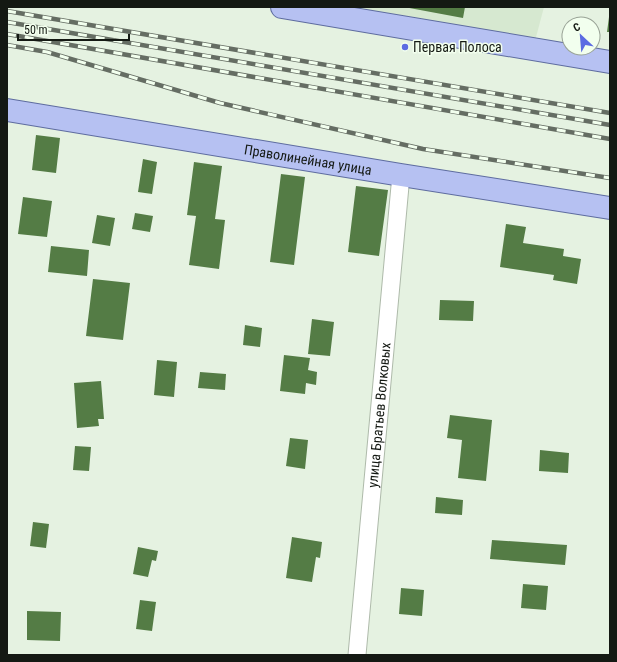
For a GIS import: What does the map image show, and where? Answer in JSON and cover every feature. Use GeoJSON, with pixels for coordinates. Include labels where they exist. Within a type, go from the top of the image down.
{"type":"FeatureCollection","features":[{"type":"Feature","properties":{"kind":"main road"},"geometry":{"type":"LineString","coordinates":[[282,7],[324,10],[610,62]]}},
{"type":"Feature","properties":{"kind":"main road","name":"Праволинейная улица"},"geometry":{"type":"LineString","coordinates":[[7,112],[610,208]]}},
{"type":"Feature","properties":{"kind":"street","name":"улица Братьев Волковых"},"geometry":{"type":"LineString","coordinates":[[357,655],[401,175]]}},
{"type":"Feature","properties":{"kind":"shaded area"},"geometry":{"type":"Polygon","coordinates":[[[342,7],[544,7],[535,41],[342,7]]]}},
{"type":"Feature","properties":{"kind":"building"},"geometry":{"type":"Polygon","coordinates":[[[404,7],[465,7],[463,18],[404,7]]]}},
{"type":"Feature","properties":{"kind":"building"},"geometry":{"type":"Polygon","coordinates":[[[609,17],[610,32],[607,32],[609,17]]]}},
{"type":"Feature","properties":{"kind":"building"},"geometry":{"type":"Polygon","coordinates":[[[36,135],[60,138],[56,173],[32,170],[36,135]]]}},
{"type":"Feature","properties":{"kind":"building"},"geometry":{"type":"Polygon","coordinates":[[[143,159],[157,162],[152,194],[138,192],[143,159]]]}},
{"type":"Feature","properties":{"kind":"building"},"geometry":{"type":"Polygon","coordinates":[[[194,162],[222,166],[215,219],[225,220],[219,269],[189,265],[196,216],[187,215],[194,162]]]}},
{"type":"Feature","properties":{"kind":"building"},"geometry":{"type":"Polygon","coordinates":[[[281,174],[305,177],[294,265],[270,262],[281,174]]]}},
{"type":"Feature","properties":{"kind":"building"},"geometry":{"type":"Polygon","coordinates":[[[356,186],[388,190],[379,256],[348,252],[356,186]]]}},
{"type":"Feature","properties":{"kind":"building"},"geometry":{"type":"Polygon","coordinates":[[[23,197],[52,201],[47,237],[18,234],[23,197]]]}},
{"type":"Feature","properties":{"kind":"building"},"geometry":{"type":"Polygon","coordinates":[[[135,213],[153,216],[150,232],[132,229],[135,213]]]}},
{"type":"Feature","properties":{"kind":"building"},"geometry":{"type":"Polygon","coordinates":[[[97,215],[115,218],[110,246],[92,243],[97,215]]]}},
{"type":"Feature","properties":{"kind":"building"},"geometry":{"type":"Polygon","coordinates":[[[506,224],[526,227],[523,243],[564,249],[563,256],[581,259],[577,284],[553,280],[554,275],[500,267],[506,224]]]}},
{"type":"Feature","properties":{"kind":"building"},"geometry":{"type":"Polygon","coordinates":[[[51,246],[89,250],[87,276],[48,272],[51,246]]]}},
{"type":"Feature","properties":{"kind":"building"},"geometry":{"type":"Polygon","coordinates":[[[93,279],[130,283],[123,340],[86,336],[93,279]]]}},
{"type":"Feature","properties":{"kind":"building"},"geometry":{"type":"Polygon","coordinates":[[[440,300],[474,301],[473,321],[439,320],[440,300]]]}},
{"type":"Feature","properties":{"kind":"building"},"geometry":{"type":"Polygon","coordinates":[[[312,319],[334,322],[330,356],[308,354],[312,319]]]}},
{"type":"Feature","properties":{"kind":"building"},"geometry":{"type":"Polygon","coordinates":[[[245,325],[262,328],[260,347],[243,345],[245,325]]]}},
{"type":"Feature","properties":{"kind":"building"},"geometry":{"type":"Polygon","coordinates":[[[284,355],[310,358],[308,370],[317,372],[316,385],[306,383],[305,394],[280,391],[284,355]]]}},
{"type":"Feature","properties":{"kind":"building"},"geometry":{"type":"Polygon","coordinates":[[[157,360],[177,362],[174,397],[154,395],[157,360]]]}},
{"type":"Feature","properties":{"kind":"building"},"geometry":{"type":"Polygon","coordinates":[[[200,372],[226,374],[225,390],[198,388],[200,372]]]}},
{"type":"Feature","properties":{"kind":"building"},"geometry":{"type":"Polygon","coordinates":[[[101,381],[104,419],[98,419],[99,426],[77,428],[74,383],[101,381]]]}},
{"type":"Feature","properties":{"kind":"building"},"geometry":{"type":"Polygon","coordinates":[[[450,415],[492,420],[486,481],[458,478],[462,440],[447,438],[450,415]]]}},
{"type":"Feature","properties":{"kind":"building"},"geometry":{"type":"Polygon","coordinates":[[[290,438],[308,440],[305,469],[286,466],[290,438]]]}},
{"type":"Feature","properties":{"kind":"building"},"geometry":{"type":"Polygon","coordinates":[[[75,446],[91,447],[89,471],[73,470],[75,446]]]}},
{"type":"Feature","properties":{"kind":"building"},"geometry":{"type":"Polygon","coordinates":[[[540,450],[569,453],[568,473],[539,471],[540,450]]]}},
{"type":"Feature","properties":{"kind":"building"},"geometry":{"type":"Polygon","coordinates":[[[436,497],[463,500],[462,515],[435,513],[436,497]]]}},
{"type":"Feature","properties":{"kind":"building"},"geometry":{"type":"Polygon","coordinates":[[[33,522],[49,524],[46,548],[30,546],[33,522]]]}},
{"type":"Feature","properties":{"kind":"building"},"geometry":{"type":"Polygon","coordinates":[[[292,537],[322,542],[320,558],[316,557],[312,582],[286,578],[292,537]]]}},
{"type":"Feature","properties":{"kind":"building"},"geometry":{"type":"Polygon","coordinates":[[[492,540],[567,545],[565,565],[490,559],[492,540]]]}},
{"type":"Feature","properties":{"kind":"building"},"geometry":{"type":"Polygon","coordinates":[[[138,547],[158,551],[156,561],[152,560],[148,577],[133,574],[138,547]]]}},
{"type":"Feature","properties":{"kind":"building"},"geometry":{"type":"Polygon","coordinates":[[[523,584],[548,586],[546,610],[521,608],[523,584]]]}},
{"type":"Feature","properties":{"kind":"building"},"geometry":{"type":"Polygon","coordinates":[[[401,588],[424,590],[422,616],[399,614],[401,588]]]}},
{"type":"Feature","properties":{"kind":"building"},"geometry":{"type":"Polygon","coordinates":[[[140,600],[156,602],[152,631],[136,629],[140,600]]]}},
{"type":"Feature","properties":{"kind":"building"},"geometry":{"type":"Polygon","coordinates":[[[27,611],[61,612],[60,641],[27,640],[27,611]]]}},
{"type":"Feature","properties":{"kind":"railway"},"geometry":{"type":"LineString","coordinates":[[7,11],[610,113]]}},
{"type":"Feature","properties":{"kind":"railway"},"geometry":{"type":"LineString","coordinates":[[7,22],[610,125]]}},
{"type":"Feature","properties":{"kind":"railway"},"geometry":{"type":"LineString","coordinates":[[7,34],[610,139]]}},
{"type":"Feature","properties":{"kind":"railway"},"geometry":{"type":"LineString","coordinates":[[7,45],[47,52],[220,103],[423,149],[610,178]]}},
{"type":"Feature","properties":{"kind":"place","name":"Первая Полоса"},"geometry":{"type":"Point","coordinates":[405,47]}}]}
